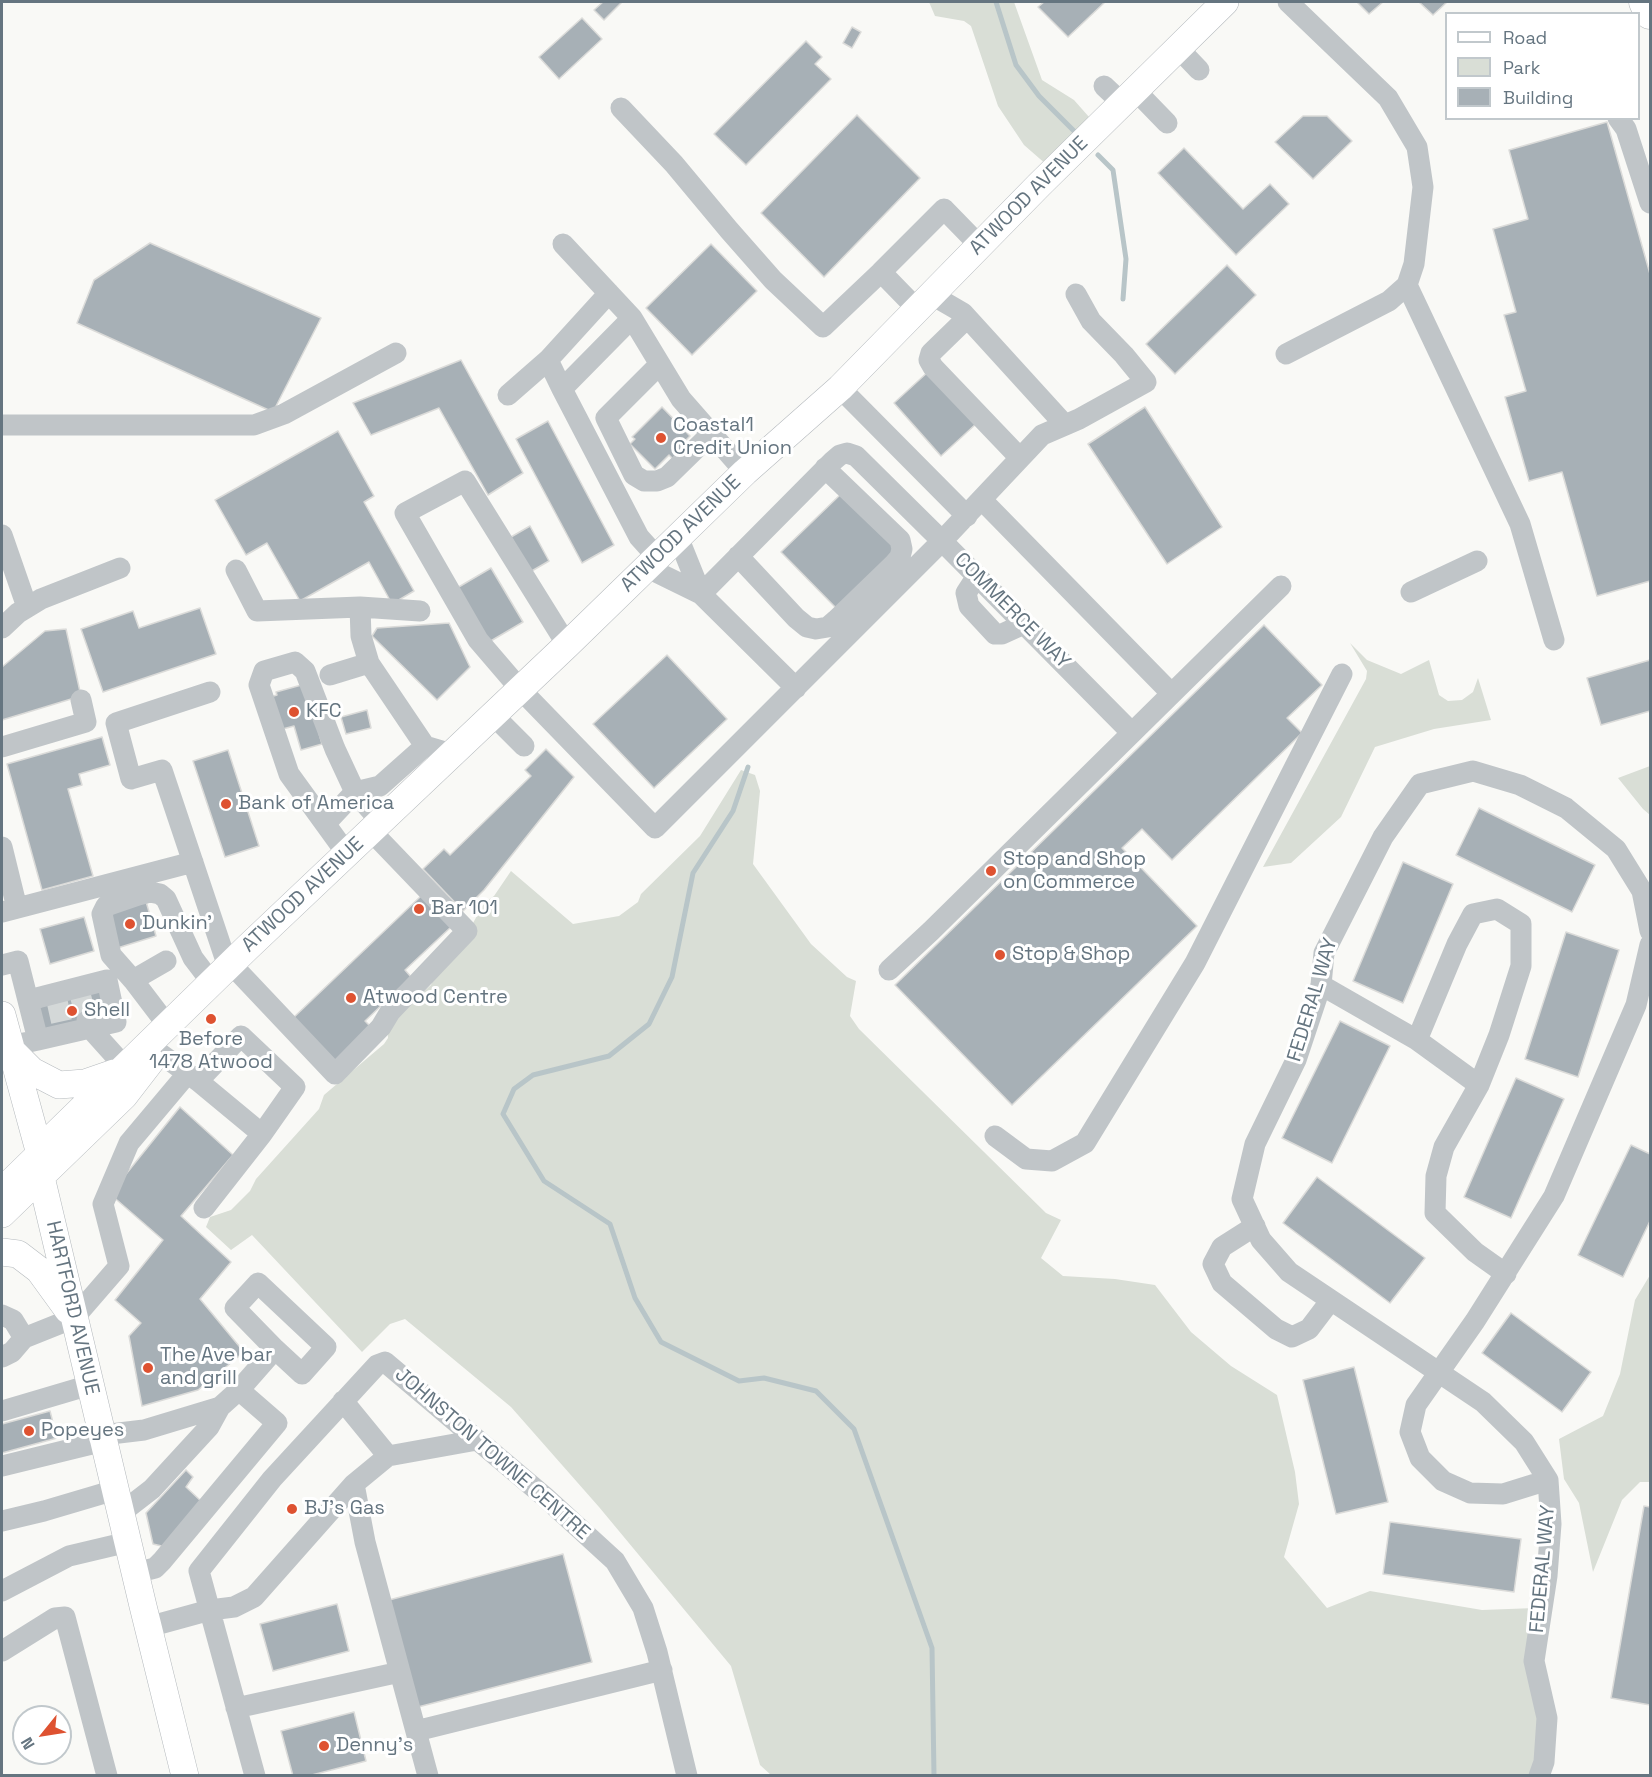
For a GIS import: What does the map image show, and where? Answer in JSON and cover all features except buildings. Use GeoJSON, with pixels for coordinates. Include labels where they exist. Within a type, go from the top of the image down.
{"type":"FeatureCollection","features":[{"type":"Feature","properties":{"kind":"highway"},"geometry":{"type":"LineString","coordinates":[[1645,2],[1650,13]]}},
{"type":"Feature","properties":{"kind":"main road","name":"ATWOOD AVENUE"},"geometry":{"type":"LineString","coordinates":[[2,1214],[40,1166],[54,1136],[745,472],[840,388],[980,246],[1120,93],[1178,48],[1225,2]]}},
{"type":"Feature","properties":{"kind":"main road","name":"ATWOOD AVENUE"},"geometry":{"type":"LineString","coordinates":[[2,1191],[40,1166],[124,1096],[220,975]]}},
{"type":"Feature","properties":{"kind":"main road","name":"HARTFORD AVENUE"},"geometry":{"type":"LineString","coordinates":[[2,1015],[8,1051],[40,1166],[74,1318],[185,1776]]}},
{"type":"Feature","properties":{"kind":"main road"},"geometry":{"type":"LineString","coordinates":[[8,1051],[32,1071],[59,1085],[85,1083],[124,1068]]}},
{"type":"Feature","properties":{"kind":"main road"},"geometry":{"type":"LineString","coordinates":[[2,1252],[18,1254],[39,1270],[74,1318]]}},
{"type":"Feature","properties":{"kind":"street"},"geometry":{"type":"LineString","coordinates":[[1286,354],[1389,301],[1407,285],[1414,264],[1423,187],[1417,147],[1408,120],[1288,2]]}},
{"type":"Feature","properties":{"kind":"street"},"geometry":{"type":"LineString","coordinates":[[1178,48],[1199,70]]}},
{"type":"Feature","properties":{"kind":"street"},"geometry":{"type":"LineString","coordinates":[[1120,93],[1167,123]]}},
{"type":"Feature","properties":{"kind":"street"},"geometry":{"type":"LineString","coordinates":[[621,108],[674,164],[774,280],[823,327],[944,209],[980,246]]}},
{"type":"Feature","properties":{"kind":"street"},"geometry":{"type":"LineString","coordinates":[[1619,120],[1626,129],[1650,203]]}},
{"type":"Feature","properties":{"kind":"street"},"geometry":{"type":"LineString","coordinates":[[563,244],[632,318],[681,399],[745,472]]}},
{"type":"Feature","properties":{"kind":"street"},"geometry":{"type":"LineString","coordinates":[[881,272],[924,302],[965,316]]}},
{"type":"Feature","properties":{"kind":"street"},"geometry":{"type":"LineString","coordinates":[[951,276],[965,316],[1065,425]]}},
{"type":"Feature","properties":{"kind":"street"},"geometry":{"type":"LineString","coordinates":[[1407,285],[1520,524],[1554,640]]}},
{"type":"Feature","properties":{"kind":"street"},"geometry":{"type":"LineString","coordinates":[[508,395],[548,360],[609,293]]}},
{"type":"Feature","properties":{"kind":"street","name":"COMMERCE WAY"},"geometry":{"type":"LineString","coordinates":[[1076,294],[1091,321],[1146,382],[1042,435],[942,541],[1131,732]]}},
{"type":"Feature","properties":{"kind":"street"},"geometry":{"type":"LineString","coordinates":[[965,316],[931,353],[929,360],[933,368],[1020,458]]}},
{"type":"Feature","properties":{"kind":"street"},"geometry":{"type":"LineString","coordinates":[[562,389],[632,318]]}},
{"type":"Feature","properties":{"kind":"street"},"geometry":{"type":"LineString","coordinates":[[2,425],[254,425],[284,414],[396,353]]}},
{"type":"Feature","properties":{"kind":"street"},"geometry":{"type":"LineString","coordinates":[[548,360],[652,562],[701,594],[796,688]]}},
{"type":"Feature","properties":{"kind":"street"},"geometry":{"type":"LineString","coordinates":[[660,364],[606,418],[634,475],[644,481],[657,481],[668,477],[711,434]]}},
{"type":"Feature","properties":{"kind":"street"},"geometry":{"type":"LineString","coordinates":[[840,388],[967,516]]}},
{"type":"Feature","properties":{"kind":"street"},"geometry":{"type":"LineString","coordinates":[[567,645],[465,481],[405,513],[478,640],[520,689],[655,828],[942,541],[856,456],[847,453],[840,455],[825,468],[701,594]]}},
{"type":"Feature","properties":{"kind":"street"},"geometry":{"type":"LineString","coordinates":[[738,556],[796,618],[807,627],[816,629],[828,627],[894,564],[900,557],[902,549],[900,540],[825,468]]}},
{"type":"Feature","properties":{"kind":"street"},"geometry":{"type":"LineString","coordinates":[[982,500],[1171,693]]}},
{"type":"Feature","properties":{"kind":"street"},"geometry":{"type":"LineString","coordinates":[[2,535],[27,607]]}},
{"type":"Feature","properties":{"kind":"street"},"geometry":{"type":"LineString","coordinates":[[678,537],[701,594]]}},
{"type":"Feature","properties":{"kind":"street"},"geometry":{"type":"LineString","coordinates":[[1412,592],[1477,561]]}},
{"type":"Feature","properties":{"kind":"street"},"geometry":{"type":"LineString","coordinates":[[2,628],[27,607],[41,599],[120,568]]}},
{"type":"Feature","properties":{"kind":"street"},"geometry":{"type":"LineString","coordinates":[[236,570],[257,611],[360,607],[420,611]]}},
{"type":"Feature","properties":{"kind":"street"},"geometry":{"type":"LineString","coordinates":[[976,576],[966,593],[969,606],[994,634],[1002,634],[1024,624]]}},
{"type":"Feature","properties":{"kind":"street"},"geometry":{"type":"LineString","coordinates":[[889,970],[1281,586]]}},
{"type":"Feature","properties":{"kind":"street"},"geometry":{"type":"LineString","coordinates":[[360,607],[361,636],[369,663],[425,746],[452,754]]}},
{"type":"Feature","properties":{"kind":"street"},"geometry":{"type":"LineString","coordinates":[[168,1026],[111,955],[102,914],[103,909],[110,904],[150,892],[160,894],[166,899],[193,958],[220,975],[335,1074],[381,1028],[390,1012],[467,931],[407,868],[376,826],[334,749],[305,671],[295,662],[264,671],[259,685],[289,774],[347,854]]}},
{"type":"Feature","properties":{"kind":"street"},"geometry":{"type":"LineString","coordinates":[[330,675],[369,663]]}},
{"type":"Feature","properties":{"kind":"street"},"geometry":{"type":"LineString","coordinates":[[995,1136],[1026,1159],[1052,1161],[1085,1143],[1194,963],[1342,674]]}},
{"type":"Feature","properties":{"kind":"street"},"geometry":{"type":"LineString","coordinates":[[210,692],[116,723],[131,779],[162,770],[193,862],[220,975]]}},
{"type":"Feature","properties":{"kind":"street"},"geometry":{"type":"LineString","coordinates":[[2,747],[86,722],[81,700]]}},
{"type":"Feature","properties":{"kind":"street"},"geometry":{"type":"LineString","coordinates":[[493,715],[524,746]]}},
{"type":"Feature","properties":{"kind":"street"},"geometry":{"type":"LineString","coordinates":[[325,824],[356,792],[380,786],[425,746]]}},
{"type":"Feature","properties":{"kind":"street","name":"FEDERAL WAY"},"geometry":{"type":"LineString","coordinates":[[1539,1776],[1544,1762],[1547,1718],[1534,1661],[1547,1576],[1551,1524],[1548,1479],[1524,1442],[1483,1402],[1289,1272],[1261,1240],[1242,1199],[1255,1144],[1296,1060],[1321,985],[1324,952],[1383,837],[1420,784],[1473,771],[1520,785],[1566,808],[1616,849],[1641,891],[1650,931]]}},
{"type":"Feature","properties":{"kind":"street"},"geometry":{"type":"LineString","coordinates":[[2,847],[9,910],[193,862]]}},
{"type":"Feature","properties":{"kind":"street"},"geometry":{"type":"LineString","coordinates":[[1417,1040],[1457,944],[1473,914],[1497,909],[1521,924],[1521,966],[1499,1035],[1479,1085],[1444,1148],[1436,1176],[1435,1213],[1475,1252],[1506,1274]]}},
{"type":"Feature","properties":{"kind":"street"},"geometry":{"type":"LineString","coordinates":[[1548,1479],[1503,1494],[1470,1493],[1443,1481],[1420,1458],[1410,1432],[1416,1405],[1506,1274],[1554,1196],[1636,1005],[1650,945]]}},
{"type":"Feature","properties":{"kind":"street"},"geometry":{"type":"LineString","coordinates":[[2,965],[18,961],[38,1040]]}},
{"type":"Feature","properties":{"kind":"street"},"geometry":{"type":"LineString","coordinates":[[133,980],[166,961]]}},
{"type":"Feature","properties":{"kind":"street"},"geometry":{"type":"LineString","coordinates":[[8,1051],[64,1031],[88,1025],[116,1022],[107,980],[57,997],[28,1000]]}},
{"type":"Feature","properties":{"kind":"street"},"geometry":{"type":"LineString","coordinates":[[1321,985],[1417,1040],[1479,1085]]}},
{"type":"Feature","properties":{"kind":"street"},"geometry":{"type":"LineString","coordinates":[[88,1025],[124,1068]]}},
{"type":"Feature","properties":{"kind":"street"},"geometry":{"type":"LineString","coordinates":[[2,1357],[12,1352],[24,1338],[74,1318],[119,1266],[103,1204],[129,1143],[192,1077],[241,1036],[296,1087],[204,1208]]}},
{"type":"Feature","properties":{"kind":"street"},"geometry":{"type":"LineString","coordinates":[[158,1052],[262,1134]]}},
{"type":"Feature","properties":{"kind":"street"},"geometry":{"type":"LineString","coordinates":[[1255,1226],[1222,1246],[1213,1264],[1222,1283],[1276,1329],[1292,1337],[1309,1329],[1331,1300]]}},
{"type":"Feature","properties":{"kind":"street"},"geometry":{"type":"LineString","coordinates":[[2,1315],[13,1320],[24,1338]]}},
{"type":"Feature","properties":{"kind":"street"},"geometry":{"type":"LineString","coordinates":[[2,1521],[44,1512],[118,1502],[152,1489],[209,1427],[220,1407],[239,1390],[275,1349]]}},
{"type":"Feature","properties":{"kind":"street","name":"JOHNSTON TOWNE CENTRE"},"geometry":{"type":"LineString","coordinates":[[210,1610],[199,1571],[272,1479],[376,1365],[385,1362],[615,1561],[643,1608],[662,1670],[687,1776]]}},
{"type":"Feature","properties":{"kind":"street"},"geometry":{"type":"LineString","coordinates":[[2,1411],[90,1385]]}},
{"type":"Feature","properties":{"kind":"street"},"geometry":{"type":"LineString","coordinates":[[135,1573],[155,1568],[162,1561],[277,1423],[239,1390]]}},
{"type":"Feature","properties":{"kind":"street"},"geometry":{"type":"LineString","coordinates":[[343,1401],[388,1456]]}},
{"type":"Feature","properties":{"kind":"street"},"geometry":{"type":"LineString","coordinates":[[2,1467],[103,1438],[144,1430],[220,1407]]}},
{"type":"Feature","properties":{"kind":"street"},"geometry":{"type":"LineString","coordinates":[[148,1626],[234,1606],[254,1597],[354,1484],[388,1456],[477,1440]]}},
{"type":"Feature","properties":{"kind":"street"},"geometry":{"type":"LineString","coordinates":[[354,1484],[365,1542],[428,1776]]}},
{"type":"Feature","properties":{"kind":"street"},"geometry":{"type":"LineString","coordinates":[[2,1591],[69,1556],[128,1542]]}},
{"type":"Feature","properties":{"kind":"street"},"geometry":{"type":"LineString","coordinates":[[210,1610],[255,1776]]}},
{"type":"Feature","properties":{"kind":"street"},"geometry":{"type":"LineString","coordinates":[[2,1652],[55,1618],[65,1617],[107,1776]]}},
{"type":"Feature","properties":{"kind":"street"},"geometry":{"type":"LineString","coordinates":[[416,1731],[662,1670]]}},
{"type":"Feature","properties":{"kind":"street"},"geometry":{"type":"LineString","coordinates":[[237,1708],[400,1672]]}},
{"type":"Feature","properties":{"kind":"green space"},"geometry":{"type":"Polygon","coordinates":[[[929,2],[1014,2],[1042,80],[1074,100],[1097,126],[1055,172],[1024,145],[998,106],[971,26],[964,21],[935,16],[929,2]]]}},
{"type":"Feature","properties":{"kind":"green space"},"geometry":{"type":"Polygon","coordinates":[[[1350,643],[1367,660],[1401,674],[1429,660],[1439,695],[1448,701],[1462,700],[1473,692],[1478,678],[1491,720],[1434,729],[1375,747],[1341,817],[1291,863],[1263,867],[1366,679],[1367,671],[1350,643]]]}},
{"type":"Feature","properties":{"kind":"green space"},"geometry":{"type":"Polygon","coordinates":[[[1650,766],[1650,815],[1618,778],[1650,766]]]}},
{"type":"Feature","properties":{"kind":"green space"},"geometry":{"type":"Polygon","coordinates":[[[741,770],[755,775],[760,791],[753,864],[811,944],[847,977],[856,981],[850,1016],[859,1029],[1046,1213],[1061,1220],[1041,1258],[1063,1276],[1115,1279],[1155,1285],[1191,1332],[1231,1366],[1277,1395],[1295,1472],[1299,1504],[1284,1557],[1327,1608],[1370,1591],[1482,1610],[1535,1608],[1539,1748],[1532,1775],[771,1775],[760,1765],[731,1666],[599,1507],[511,1407],[405,1319],[390,1324],[362,1352],[252,1235],[231,1250],[206,1227],[210,1217],[231,1210],[250,1191],[256,1179],[319,1109],[324,1095],[384,1044],[388,1038],[387,1025],[431,985],[438,963],[467,934],[484,903],[494,896],[511,871],[573,924],[619,916],[638,902],[641,894],[700,836],[741,770]]]}},
{"type":"Feature","properties":{"kind":"green space"},"geometry":{"type":"Polygon","coordinates":[[[1650,1275],[1650,1482],[1640,1482],[1622,1500],[1593,1572],[1579,1503],[1564,1479],[1559,1439],[1603,1416],[1620,1374],[1635,1300],[1650,1275]]]}},
{"type":"Feature","properties":{"kind":"waterway"},"geometry":{"type":"LineString","coordinates":[[996,2],[1016,65],[1039,96],[1074,131]]}},
{"type":"Feature","properties":{"kind":"waterway"},"geometry":{"type":"LineString","coordinates":[[1098,155],[1113,170],[1126,259],[1123,299]]}},
{"type":"Feature","properties":{"kind":"waterway"},"geometry":{"type":"LineString","coordinates":[[748,767],[733,811],[693,873],[672,977],[649,1024],[609,1056],[533,1075],[514,1089],[503,1114],[544,1181],[610,1224],[635,1298],[661,1342],[739,1381],[764,1378],[816,1391],[854,1429],[932,1648],[934,1776]]}},
{"type":"Feature","properties":{"kind":"tunnel"},"geometry":{"type":"LineString","coordinates":[[80,994],[87,1021]]}},
{"type":"Feature","properties":{"kind":"tunnel"},"geometry":{"type":"LineString","coordinates":[[57,1001],[63,1028]]}},
{"type":"Feature","properties":{"kind":"place","name":"Coastal1 Credit Union"},"geometry":{"type":"Point","coordinates":[661,438]}},
{"type":"Feature","properties":{"kind":"place","name":"KFC"},"geometry":{"type":"Point","coordinates":[294,712]}},
{"type":"Feature","properties":{"kind":"place","name":"Bank of America"},"geometry":{"type":"Point","coordinates":[226,804]}},
{"type":"Feature","properties":{"kind":"place","name":"Stop and Shop on Commerce"},"geometry":{"type":"Point","coordinates":[991,871]}},
{"type":"Feature","properties":{"kind":"place","name":"Bar 101"},"geometry":{"type":"Point","coordinates":[419,909]}},
{"type":"Feature","properties":{"kind":"place","name":"Dunkin'"},"geometry":{"type":"Point","coordinates":[130,924]}},
{"type":"Feature","properties":{"kind":"place","name":"Stop & Shop"},"geometry":{"type":"Point","coordinates":[1000,955]}},
{"type":"Feature","properties":{"kind":"place","name":"Atwood Centre"},"geometry":{"type":"Point","coordinates":[351,998]}},
{"type":"Feature","properties":{"kind":"place","name":"Shell"},"geometry":{"type":"Point","coordinates":[72,1011]}},
{"type":"Feature","properties":{"kind":"place","name":"Before 1478 Atwood"},"geometry":{"type":"Point","coordinates":[211,1019]}},
{"type":"Feature","properties":{"kind":"place","name":"The Ave bar and grill"},"geometry":{"type":"Point","coordinates":[148,1368]}},
{"type":"Feature","properties":{"kind":"place","name":"Popeyes"},"geometry":{"type":"Point","coordinates":[29,1431]}},
{"type":"Feature","properties":{"kind":"place","name":"BJ's Gas"},"geometry":{"type":"Point","coordinates":[292,1509]}},
{"type":"Feature","properties":{"kind":"place","name":"Denny's"},"geometry":{"type":"Point","coordinates":[324,1746]}}]}
